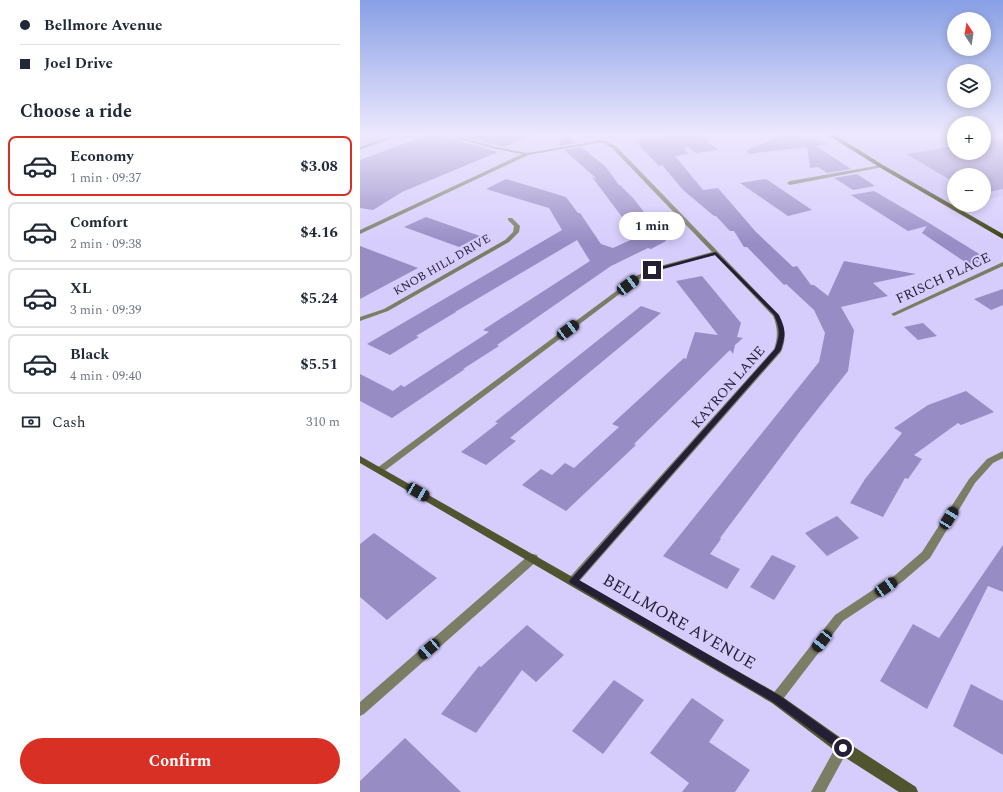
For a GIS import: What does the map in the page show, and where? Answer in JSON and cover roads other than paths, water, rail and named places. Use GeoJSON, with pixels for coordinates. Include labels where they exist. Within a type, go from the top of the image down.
{"type":"FeatureCollection","features":[{"type":"Feature","properties":{"kind":"main road"},"geometry":{"type":"LineString","coordinates":[[888,170],[1003,237]]}},
{"type":"Feature","properties":{"kind":"main road","name":"BELLMORE AVENUE"},"geometry":{"type":"LineString","coordinates":[[360,459],[776,699],[843,748],[911,792]]}},
{"type":"Feature","properties":{"kind":"street"},"geometry":{"type":"LineString","coordinates":[[360,232],[493,170]]}},
{"type":"Feature","properties":{"kind":"street","name":"KAYRON LANE"},"geometry":{"type":"LineString","coordinates":[[573,581],[778,350],[782,337],[782,328],[776,315],[636,170]]}},
{"type":"Feature","properties":{"kind":"street"},"geometry":{"type":"LineString","coordinates":[[790,183],[860,170]]}},
{"type":"Feature","properties":{"kind":"street","name":"KNOB HILL DRIVE"},"geometry":{"type":"LineString","coordinates":[[360,319],[386,310],[507,241],[516,232],[517,226],[510,219]]}},
{"type":"Feature","properties":{"kind":"street"},"geometry":{"type":"LineString","coordinates":[[380,470],[640,276],[662,267],[716,254]]}},
{"type":"Feature","properties":{"kind":"street","name":"FRISCH PLACE"},"geometry":{"type":"LineString","coordinates":[[894,314],[1003,264]]}},
{"type":"Feature","properties":{"kind":"street"},"geometry":{"type":"LineString","coordinates":[[776,699],[840,618],[898,579],[926,555],[972,481],[990,461],[1003,454]]}},
{"type":"Feature","properties":{"kind":"street"},"geometry":{"type":"LineString","coordinates":[[360,710],[533,558]]}},
{"type":"Feature","properties":{"kind":"street"},"geometry":{"type":"LineString","coordinates":[[818,792],[843,748]]}}]}
